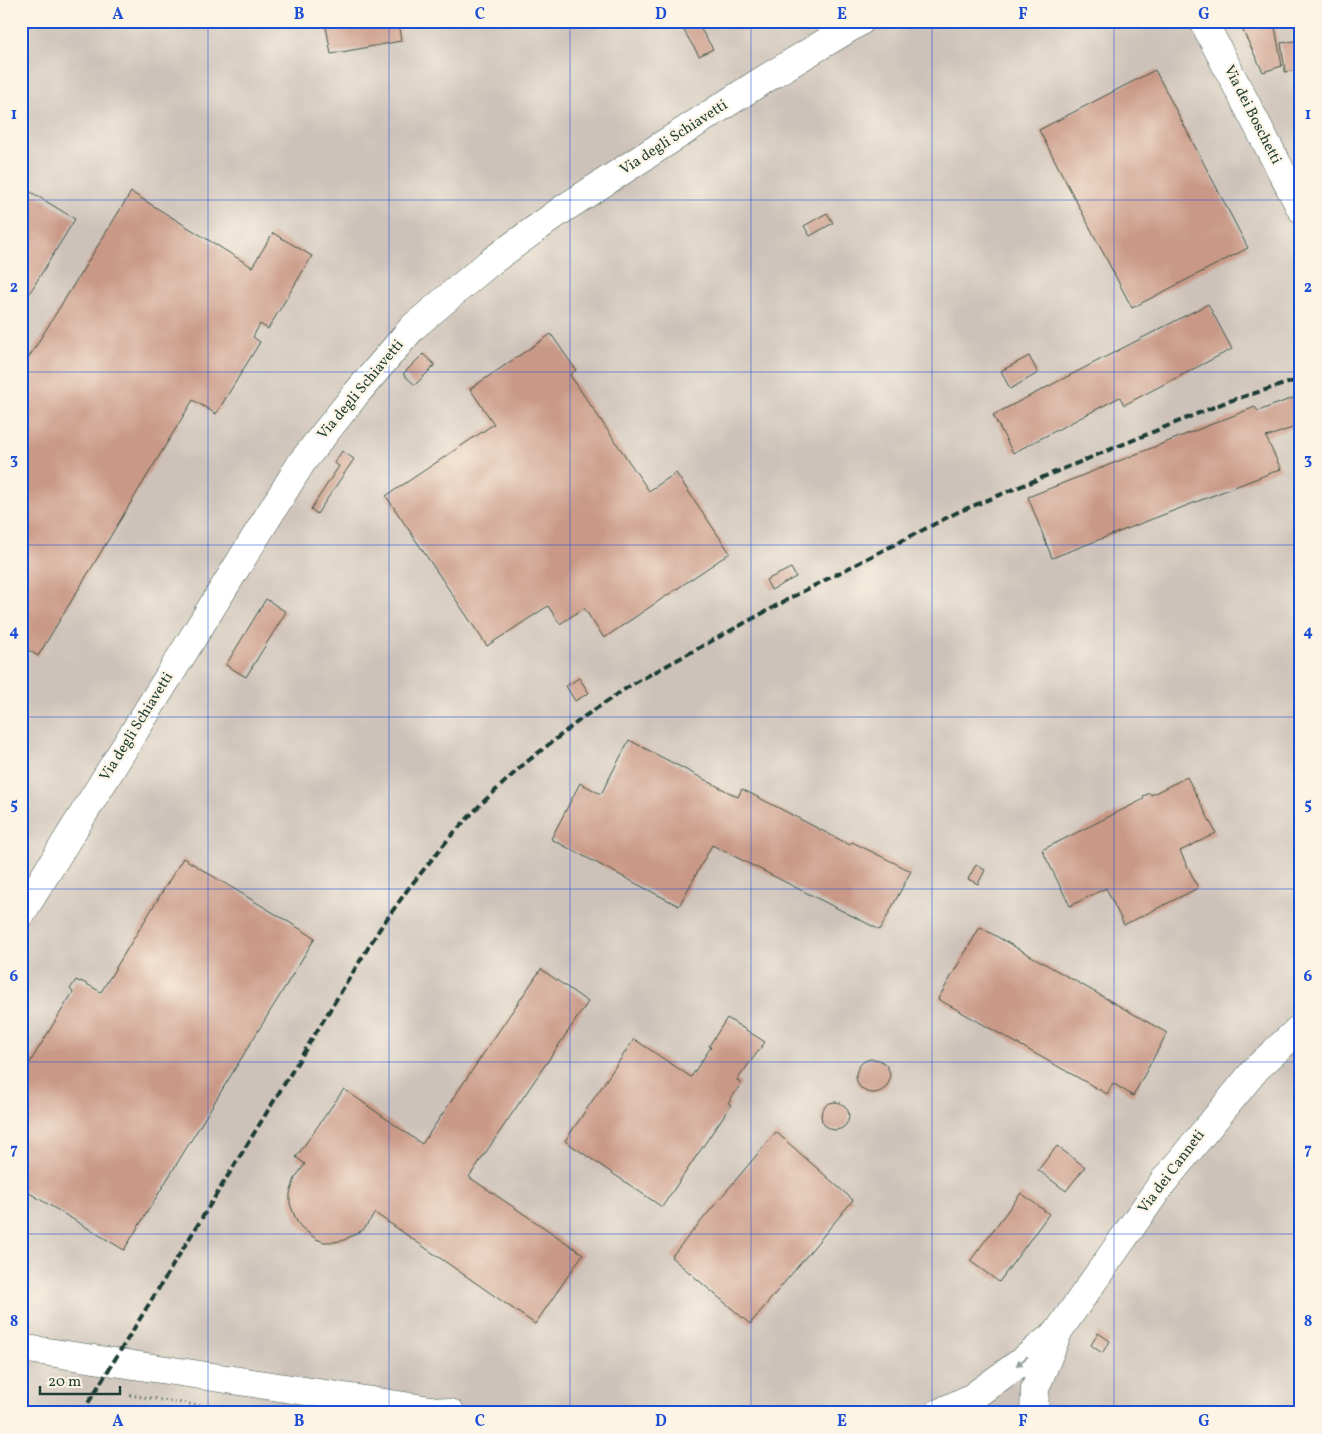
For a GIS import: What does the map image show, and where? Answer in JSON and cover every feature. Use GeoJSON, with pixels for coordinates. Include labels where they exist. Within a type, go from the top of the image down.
{"type":"FeatureCollection","features":[{"type":"Feature","properties":{"kind":"street","name":"Via degli Schiavetti"},"geometry":{"type":"LineString","coordinates":[[21,914],[302,462],[355,395],[413,327],[489,263],[562,209],[760,82],[860,21]]}},
{"type":"Feature","properties":{"kind":"street","name":"Via dei Boschetti"},"geometry":{"type":"LineString","coordinates":[[1203,21],[1301,209]]}},
{"type":"Feature","properties":{"kind":"street","name":"Via dei Canneti"},"geometry":{"type":"LineString","coordinates":[[1019,1413],[1034,1401],[1060,1330],[1163,1182],[1256,1069],[1301,1026]]}},
{"type":"Feature","properties":{"kind":"street","name":"Via dei Canneti"},"geometry":{"type":"LineString","coordinates":[[939,1413],[969,1405],[1060,1330]]}},
{"type":"Feature","properties":{"kind":"street"},"geometry":{"type":"LineString","coordinates":[[21,1348],[451,1413]]}},
{"type":"Feature","properties":{"kind":"path"},"geometry":{"type":"LineString","coordinates":[[124,1394],[248,1413]]}},
{"type":"Feature","properties":{"kind":"shaded area"},"geometry":{"type":"Polygon","coordinates":[[[21,21],[1301,21],[1301,1413],[21,1413],[21,21]]]}},
{"type":"Feature","properties":{"kind":"building"},"geometry":{"type":"Polygon","coordinates":[[[325,21],[398,21],[401,41],[331,54],[325,21]]]}},
{"type":"Feature","properties":{"kind":"building"},"geometry":{"type":"Polygon","coordinates":[[[645,21],[655,21],[656,27],[645,28],[645,21]]]}},
{"type":"Feature","properties":{"kind":"building"},"geometry":{"type":"Polygon","coordinates":[[[737,21],[749,21],[751,24],[739,31],[734,23],[737,21]]]}},
{"type":"Feature","properties":{"kind":"building"},"geometry":{"type":"Polygon","coordinates":[[[1244,21],[1274,21],[1282,66],[1263,72],[1239,23],[1244,21]]]}},
{"type":"Feature","properties":{"kind":"building"},"geometry":{"type":"Polygon","coordinates":[[[697,23],[713,49],[699,56],[684,31],[697,23]]]}},
{"type":"Feature","properties":{"kind":"building"},"geometry":{"type":"Polygon","coordinates":[[[1301,40],[1301,69],[1285,72],[1281,43],[1301,40]]]}},
{"type":"Feature","properties":{"kind":"building"},"geometry":{"type":"Polygon","coordinates":[[[1155,70],[1248,248],[1132,308],[1039,130],[1155,70]]]}},
{"type":"Feature","properties":{"kind":"building"},"geometry":{"type":"Polygon","coordinates":[[[21,186],[75,219],[21,307],[21,186]]]}},
{"type":"Feature","properties":{"kind":"building"},"geometry":{"type":"Polygon","coordinates":[[[131,192],[252,267],[273,233],[312,256],[268,329],[260,324],[253,337],[260,342],[216,414],[193,400],[38,656],[21,646],[21,370],[131,192]]]}},
{"type":"Feature","properties":{"kind":"building"},"geometry":{"type":"Polygon","coordinates":[[[827,213],[833,223],[810,236],[804,226],[827,213]]]}},
{"type":"Feature","properties":{"kind":"building"},"geometry":{"type":"Polygon","coordinates":[[[1208,304],[1232,349],[1124,405],[1120,397],[1013,453],[993,415],[1208,304]]]}},
{"type":"Feature","properties":{"kind":"building"},"geometry":{"type":"Polygon","coordinates":[[[551,334],[576,370],[570,375],[649,491],[676,473],[730,553],[604,638],[584,608],[560,624],[548,606],[487,646],[386,496],[494,424],[470,389],[551,334]]]}},
{"type":"Feature","properties":{"kind":"building"},"geometry":{"type":"Polygon","coordinates":[[[423,354],[435,365],[415,385],[403,374],[423,354]]]}},
{"type":"Feature","properties":{"kind":"building"},"geometry":{"type":"Polygon","coordinates":[[[1029,356],[1038,373],[1010,389],[1001,371],[1029,356]]]}},
{"type":"Feature","properties":{"kind":"building"},"geometry":{"type":"Polygon","coordinates":[[[1301,395],[1301,425],[1266,437],[1281,469],[1052,558],[1028,497],[1255,407],[1258,411],[1301,395]]]}},
{"type":"Feature","properties":{"kind":"building"},"geometry":{"type":"Polygon","coordinates":[[[342,451],[354,459],[317,514],[311,509],[339,466],[334,463],[342,451]]]}},
{"type":"Feature","properties":{"kind":"building"},"geometry":{"type":"Polygon","coordinates":[[[791,568],[796,577],[771,590],[766,580],[791,568]]]}},
{"type":"Feature","properties":{"kind":"building"},"geometry":{"type":"Polygon","coordinates":[[[266,599],[286,612],[246,677],[226,665],[266,599]]]}},
{"type":"Feature","properties":{"kind":"building"},"geometry":{"type":"Polygon","coordinates":[[[579,678],[589,693],[575,701],[566,686],[579,678]]]}},
{"type":"Feature","properties":{"kind":"building"},"geometry":{"type":"Polygon","coordinates":[[[629,740],[738,797],[742,789],[850,845],[852,842],[911,871],[880,930],[712,845],[679,906],[551,839],[580,783],[601,794],[629,740]]]}},
{"type":"Feature","properties":{"kind":"building"},"geometry":{"type":"Polygon","coordinates":[[[1187,777],[1216,833],[1180,851],[1198,888],[1124,925],[1106,888],[1070,906],[1042,850],[1144,799],[1143,796],[1150,793],[1151,795],[1187,777]]]}},
{"type":"Feature","properties":{"kind":"building"},"geometry":{"type":"Polygon","coordinates":[[[183,858],[315,938],[124,1250],[21,1188],[21,1077],[73,992],[70,989],[76,980],[101,992],[183,858]]]}},
{"type":"Feature","properties":{"kind":"building"},"geometry":{"type":"Polygon","coordinates":[[[976,865],[985,870],[978,884],[968,879],[976,865]]]}},
{"type":"Feature","properties":{"kind":"building"},"geometry":{"type":"Polygon","coordinates":[[[980,927],[1167,1033],[1133,1096],[1113,1083],[1107,1094],[938,999],[980,927]]]}},
{"type":"Feature","properties":{"kind":"building"},"geometry":{"type":"Polygon","coordinates":[[[541,969],[588,1002],[469,1177],[583,1254],[535,1324],[375,1213],[363,1230],[344,1240],[324,1242],[316,1239],[297,1222],[290,1204],[290,1194],[295,1178],[305,1164],[296,1157],[344,1089],[422,1144],[541,969]]]}},
{"type":"Feature","properties":{"kind":"building"},"geometry":{"type":"Polygon","coordinates":[[[727,1018],[765,1042],[737,1080],[741,1084],[728,1103],[731,1105],[662,1207],[565,1141],[634,1039],[691,1077],[727,1018]]]}},
{"type":"Feature","properties":{"kind":"building"},"geometry":{"type":"Polygon","coordinates":[[[873,1059],[880,1060],[885,1064],[889,1069],[889,1083],[885,1088],[880,1092],[873,1093],[866,1092],[861,1088],[857,1083],[856,1076],[857,1069],[861,1064],[866,1060],[873,1059]]]}},
{"type":"Feature","properties":{"kind":"building"},"geometry":{"type":"Polygon","coordinates":[[[835,1102],[845,1106],[849,1116],[845,1126],[835,1130],[825,1126],[821,1116],[825,1106],[835,1102]]]}},
{"type":"Feature","properties":{"kind":"building"},"geometry":{"type":"Polygon","coordinates":[[[776,1132],[853,1200],[750,1324],[671,1257],[776,1132]]]}},
{"type":"Feature","properties":{"kind":"building"},"geometry":{"type":"Polygon","coordinates":[[[1057,1146],[1085,1167],[1066,1191],[1038,1170],[1057,1146]]]}},
{"type":"Feature","properties":{"kind":"building"},"geometry":{"type":"Polygon","coordinates":[[[1021,1193],[1049,1214],[999,1282],[970,1261],[1021,1193]]]}},
{"type":"Feature","properties":{"kind":"building"},"geometry":{"type":"Polygon","coordinates":[[[1098,1333],[1110,1341],[1102,1353],[1091,1345],[1098,1333]]]}},
{"type":"Feature","properties":{"kind":"railway"},"geometry":{"type":"LineString","coordinates":[[82,1413],[379,930],[408,889],[450,837],[481,804],[524,764],[585,716],[631,685],[794,596],[958,512],[1226,402],[1301,379]]}}]}
